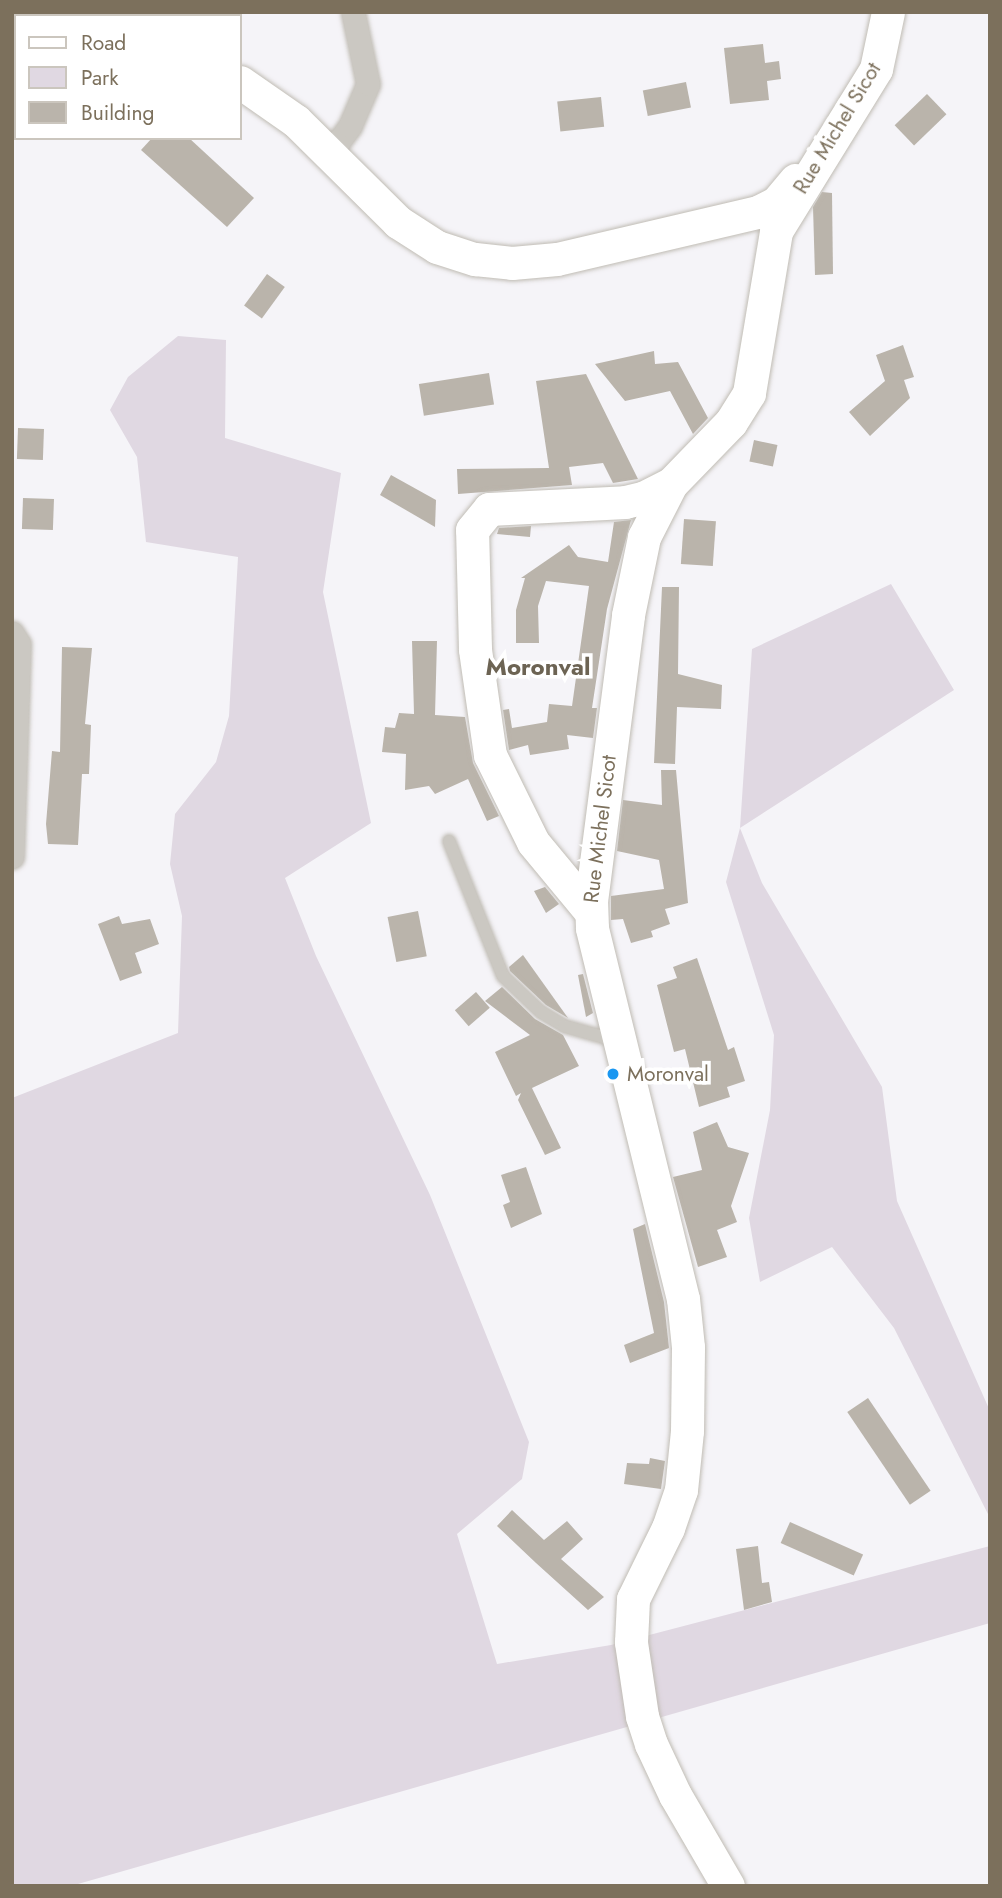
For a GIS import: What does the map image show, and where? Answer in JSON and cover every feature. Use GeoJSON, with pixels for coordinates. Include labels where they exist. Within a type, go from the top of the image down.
{"type":"FeatureCollection","features":[{"type":"Feature","properties":{"kind":"street"},"geometry":{"type":"LineString","coordinates":[[329,154],[350,126],[368,84],[353,12]]}},
{"type":"Feature","properties":{"kind":"street","name":"Rue Michel Sicot"},"geometry":{"type":"LineString","coordinates":[[728,1886],[651,1744],[642,1716],[630,1625],[633,1599],[668,1528],[681,1490],[688,1431],[688,1347],[683,1298],[590,911],[636,570],[647,527],[670,484],[731,422],[749,393],[763,227],[793,183],[823,121],[871,58],[886,21]]}},
{"type":"Feature","properties":{"kind":"street"},"geometry":{"type":"LineString","coordinates":[[242,83],[272,102],[416,235],[475,259],[512,263],[763,227]]}},
{"type":"Feature","properties":{"kind":"street"},"geometry":{"type":"LineString","coordinates":[[590,911],[533,842],[487,746],[471,601],[472,530],[476,519],[489,509],[625,502],[643,498],[670,484]]}},
{"type":"Feature","properties":{"kind":"street"},"geometry":{"type":"LineString","coordinates":[[12,634],[19,643],[12,857]]}},
{"type":"Feature","properties":{"kind":"lane"},"geometry":{"type":"LineString","coordinates":[[449,841],[503,976],[541,1012],[564,1027],[621,1042]]}},
{"type":"Feature","properties":{"kind":"green space"},"geometry":{"type":"Polygon","coordinates":[[[178,336],[226,340],[225,438],[341,473],[323,592],[371,823],[285,878],[316,956],[430,1195],[529,1442],[522,1479],[457,1534],[497,1664],[611,1645],[990,1546],[990,1623],[71,1886],[12,1886],[12,1098],[178,1033],[182,916],[170,864],[175,814],[216,762],[229,716],[238,557],[146,542],[137,457],[110,410],[128,377],[178,336]]]}},
{"type":"Feature","properties":{"kind":"green space"},"geometry":{"type":"Polygon","coordinates":[[[891,584],[954,690],[740,828],[752,649],[891,584]]]}},
{"type":"Feature","properties":{"kind":"green space"},"geometry":{"type":"Polygon","coordinates":[[[740,828],[762,883],[882,1087],[897,1201],[990,1411],[990,1518],[894,1328],[832,1247],[760,1282],[749,1218],[770,1110],[774,1035],[726,882],[740,828]]]}},
{"type":"Feature","properties":{"kind":"building"},"geometry":{"type":"Polygon","coordinates":[[[763,44],[765,63],[779,61],[781,79],[767,81],[769,100],[730,104],[724,48],[763,44]]]}},
{"type":"Feature","properties":{"kind":"building"},"geometry":{"type":"Polygon","coordinates":[[[686,82],[691,108],[648,116],[643,90],[686,82]]]}},
{"type":"Feature","properties":{"kind":"building"},"geometry":{"type":"Polygon","coordinates":[[[927,94],[946,114],[914,145],[895,125],[927,94]]]}},
{"type":"Feature","properties":{"kind":"building"},"geometry":{"type":"Polygon","coordinates":[[[601,97],[604,127],[560,131],[557,102],[601,97]]]}},
{"type":"Feature","properties":{"kind":"building"},"geometry":{"type":"Polygon","coordinates":[[[150,140],[191,140],[254,198],[227,227],[141,150],[150,140]]]}},
{"type":"Feature","properties":{"kind":"building"},"geometry":{"type":"Polygon","coordinates":[[[822,192],[832,193],[833,274],[815,275],[813,207],[822,192]]]}},
{"type":"Feature","properties":{"kind":"building"},"geometry":{"type":"Polygon","coordinates":[[[267,274],[285,287],[262,318],[244,306],[267,274]]]}},
{"type":"Feature","properties":{"kind":"building"},"geometry":{"type":"Polygon","coordinates":[[[903,345],[914,377],[904,380],[910,398],[870,436],[849,412],[885,381],[876,355],[903,345]]]}},
{"type":"Feature","properties":{"kind":"building"},"geometry":{"type":"Polygon","coordinates":[[[654,351],[655,364],[678,362],[708,418],[693,434],[670,391],[625,401],[595,364],[654,351]]]}},
{"type":"Feature","properties":{"kind":"building"},"geometry":{"type":"Polygon","coordinates":[[[489,373],[494,405],[424,416],[419,384],[489,373]]]}},
{"type":"Feature","properties":{"kind":"building"},"geometry":{"type":"Polygon","coordinates":[[[586,374],[638,479],[613,483],[603,463],[569,467],[572,485],[458,494],[457,469],[549,468],[536,381],[586,374]]]}},
{"type":"Feature","properties":{"kind":"building"},"geometry":{"type":"Polygon","coordinates":[[[18,428],[44,429],[43,460],[17,459],[18,428]]]}},
{"type":"Feature","properties":{"kind":"building"},"geometry":{"type":"Polygon","coordinates":[[[754,440],[777,445],[773,467],[749,462],[754,440]]]}},
{"type":"Feature","properties":{"kind":"building"},"geometry":{"type":"Polygon","coordinates":[[[391,475],[436,500],[435,527],[380,495],[391,475]]]}},
{"type":"Feature","properties":{"kind":"building"},"geometry":{"type":"Polygon","coordinates":[[[23,498],[54,499],[53,530],[22,529],[23,498]]]}},
{"type":"Feature","properties":{"kind":"building"},"geometry":{"type":"Polygon","coordinates":[[[684,519],[716,521],[713,566],[681,564],[684,519]]]}},
{"type":"Feature","properties":{"kind":"building"},"geometry":{"type":"Polygon","coordinates":[[[631,520],[607,609],[592,708],[597,708],[593,738],[567,735],[569,749],[530,755],[528,745],[509,750],[503,710],[509,709],[512,728],[547,722],[549,704],[572,706],[589,586],[546,581],[538,606],[539,643],[516,643],[516,610],[525,578],[521,578],[569,545],[578,557],[608,562],[614,522],[631,520]]]}},
{"type":"Feature","properties":{"kind":"building"},"geometry":{"type":"Polygon","coordinates":[[[531,526],[530,537],[497,534],[499,528],[531,526]]]}},
{"type":"Feature","properties":{"kind":"building"},"geometry":{"type":"Polygon","coordinates":[[[662,587],[679,587],[678,674],[722,685],[721,709],[677,707],[675,764],[654,763],[662,587]]]}},
{"type":"Feature","properties":{"kind":"building"},"geometry":{"type":"Polygon","coordinates":[[[412,641],[437,641],[435,715],[465,717],[473,763],[499,816],[487,821],[468,779],[435,794],[429,786],[405,790],[406,754],[382,752],[385,727],[395,728],[399,713],[414,714],[412,641]]]}},
{"type":"Feature","properties":{"kind":"building"},"geometry":{"type":"Polygon","coordinates":[[[62,647],[92,648],[85,724],[91,725],[89,774],[82,774],[78,845],[48,844],[46,824],[52,751],[60,752],[62,647]]]}},
{"type":"Feature","properties":{"kind":"building"},"geometry":{"type":"Polygon","coordinates":[[[661,770],[676,770],[688,903],[665,909],[670,924],[651,931],[653,937],[631,943],[623,919],[611,920],[611,896],[664,889],[659,860],[617,851],[623,800],[662,805],[661,770]]]}},
{"type":"Feature","properties":{"kind":"building"},"geometry":{"type":"Polygon","coordinates":[[[545,887],[559,904],[546,913],[534,891],[545,887]]]}},
{"type":"Feature","properties":{"kind":"building"},"geometry":{"type":"Polygon","coordinates":[[[418,911],[427,956],[396,962],[388,917],[418,911]]]}},
{"type":"Feature","properties":{"kind":"building"},"geometry":{"type":"Polygon","coordinates":[[[119,916],[122,924],[150,919],[159,944],[135,953],[142,973],[120,981],[98,924],[119,916]]]}},
{"type":"Feature","properties":{"kind":"building"},"geometry":{"type":"Polygon","coordinates":[[[523,955],[568,1018],[546,1005],[510,971],[509,967],[523,955]]]}},
{"type":"Feature","properties":{"kind":"building"},"geometry":{"type":"Polygon","coordinates":[[[697,958],[728,1050],[734,1047],[745,1081],[727,1087],[730,1097],[699,1107],[685,1049],[674,1052],[657,985],[677,978],[673,967],[697,958]]]}},
{"type":"Feature","properties":{"kind":"building"},"geometry":{"type":"Polygon","coordinates":[[[583,974],[593,1013],[586,1017],[578,975],[583,974]]]}},
{"type":"Feature","properties":{"kind":"building"},"geometry":{"type":"Polygon","coordinates":[[[502,987],[535,1019],[563,1035],[579,1066],[532,1088],[561,1148],[545,1155],[518,1100],[521,1093],[516,1096],[495,1052],[530,1035],[485,1001],[502,987]]]}},
{"type":"Feature","properties":{"kind":"building"},"geometry":{"type":"Polygon","coordinates":[[[476,992],[490,1008],[469,1026],[455,1010],[476,992]]]}},
{"type":"Feature","properties":{"kind":"building"},"geometry":{"type":"Polygon","coordinates":[[[717,1122],[728,1147],[749,1153],[731,1206],[737,1222],[717,1230],[727,1257],[698,1267],[673,1177],[702,1170],[693,1132],[717,1122]]]}},
{"type":"Feature","properties":{"kind":"building"},"geometry":{"type":"Polygon","coordinates":[[[526,1167],[542,1214],[511,1228],[503,1205],[510,1202],[501,1175],[526,1167]]]}},
{"type":"Feature","properties":{"kind":"building"},"geometry":{"type":"Polygon","coordinates":[[[645,1224],[664,1302],[669,1348],[630,1363],[624,1345],[654,1333],[633,1229],[645,1224]]]}},
{"type":"Feature","properties":{"kind":"building"},"geometry":{"type":"Polygon","coordinates":[[[868,1398],[931,1491],[910,1505],[847,1412],[868,1398]]]}},
{"type":"Feature","properties":{"kind":"building"},"geometry":{"type":"Polygon","coordinates":[[[650,1458],[665,1461],[661,1489],[624,1484],[627,1463],[649,1464],[650,1458]]]}},
{"type":"Feature","properties":{"kind":"building"},"geometry":{"type":"Polygon","coordinates":[[[512,1510],[544,1540],[567,1521],[583,1539],[561,1559],[604,1597],[588,1610],[536,1563],[497,1526],[512,1510]]]}},
{"type":"Feature","properties":{"kind":"building"},"geometry":{"type":"Polygon","coordinates":[[[790,1522],[863,1555],[854,1576],[781,1543],[790,1522]]]}},
{"type":"Feature","properties":{"kind":"building"},"geometry":{"type":"Polygon","coordinates":[[[758,1546],[762,1583],[769,1582],[772,1602],[744,1610],[736,1549],[758,1546]]]}},
{"type":"Feature","properties":{"kind":"place","name":"Moronval"},"geometry":{"type":"Point","coordinates":[613,1074]}},
{"type":"Feature","properties":{"kind":"district","name":"Moronval"},"geometry":{"type":"Point","coordinates":[538,667]}}]}
